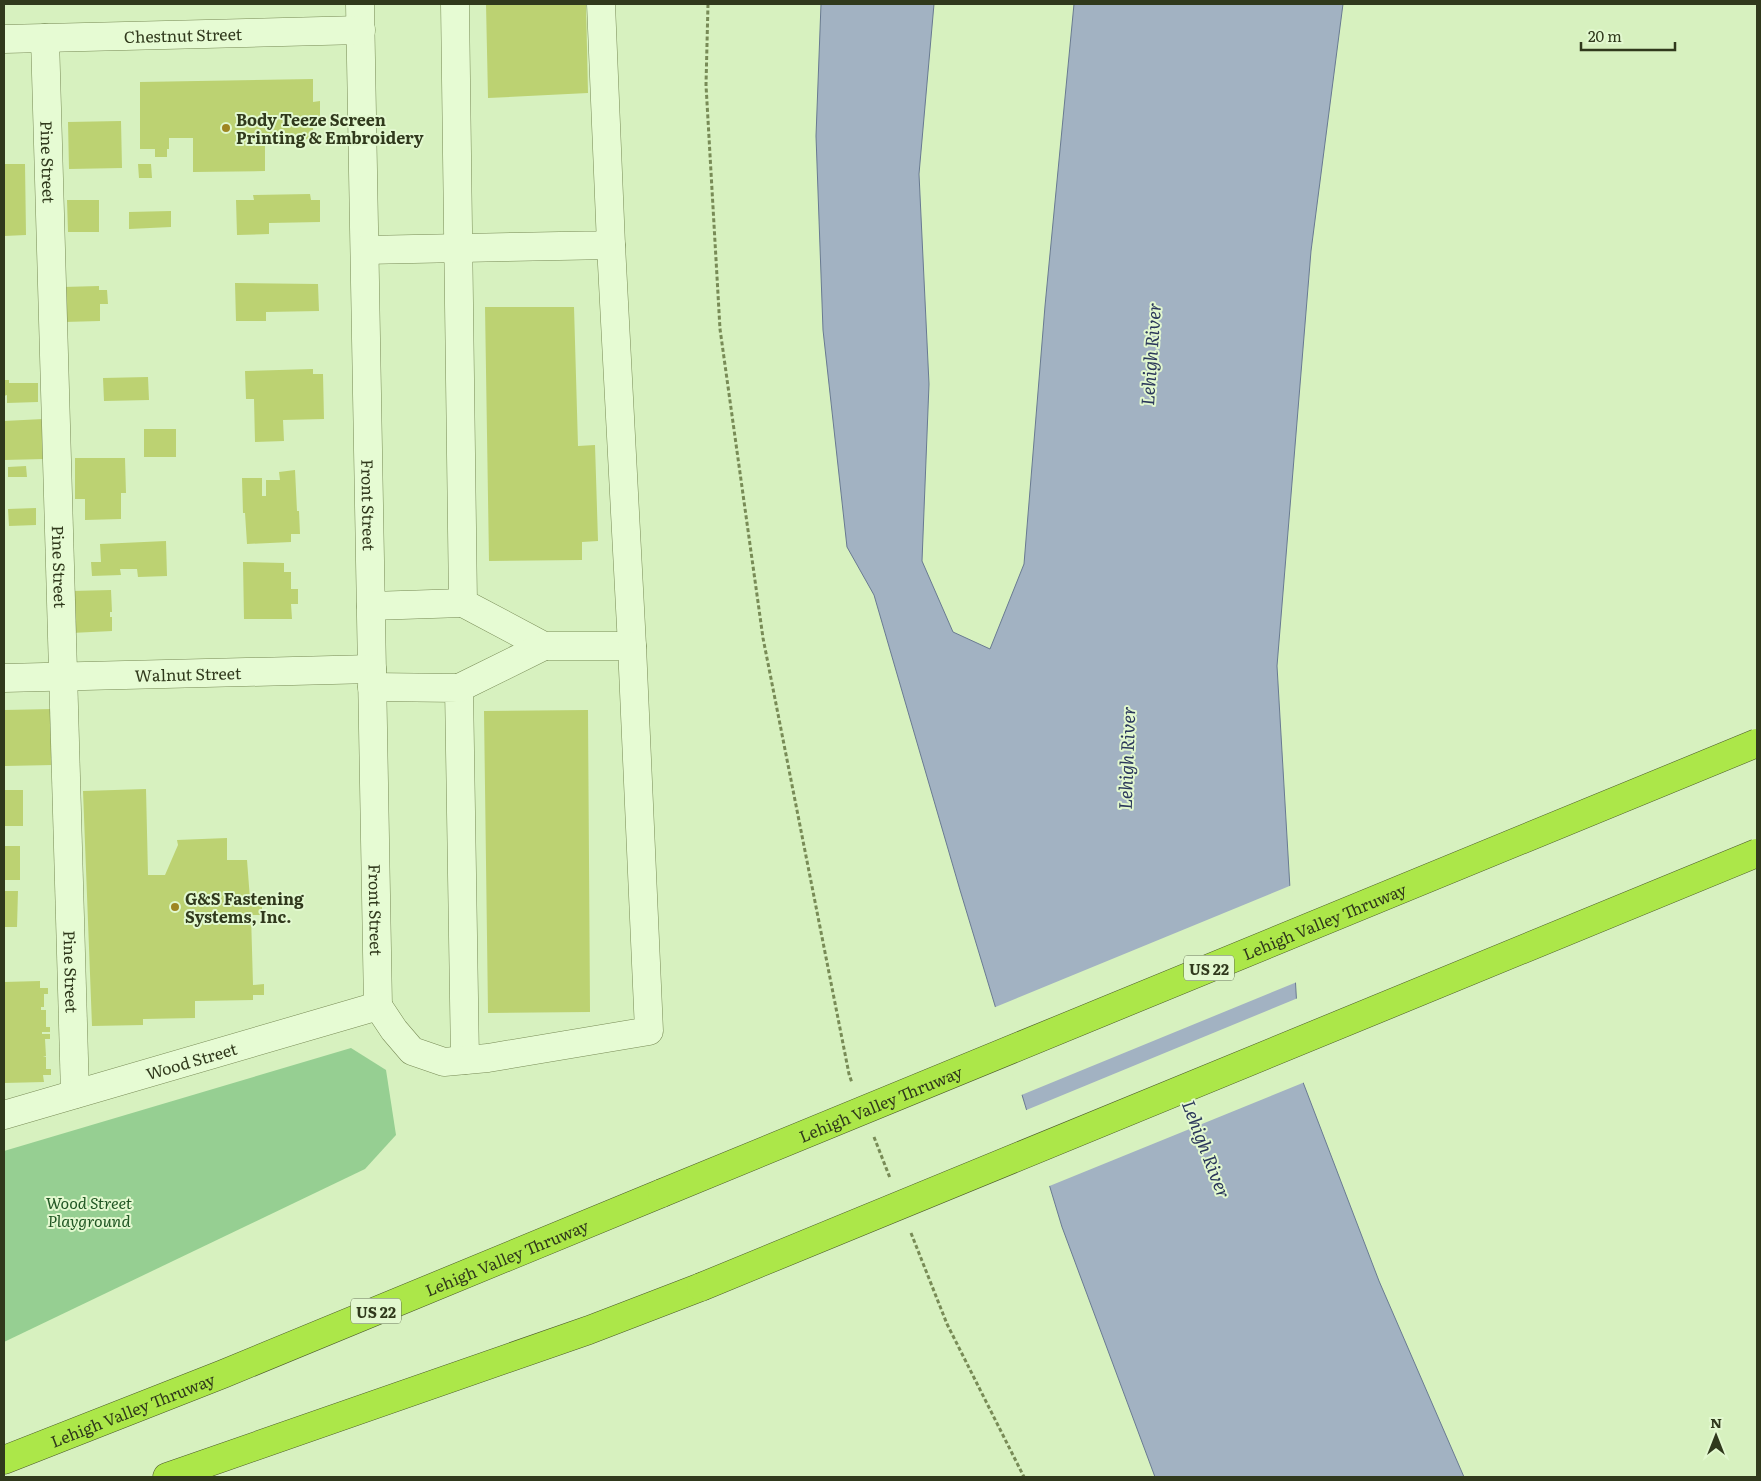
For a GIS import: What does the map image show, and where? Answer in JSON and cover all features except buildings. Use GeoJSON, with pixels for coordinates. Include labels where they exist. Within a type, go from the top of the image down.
{"type":"FeatureCollection","features":[{"type":"Feature","properties":{"kind":"highway","name":"Lehigh Valley Thruway"},"geometry":{"type":"LineString","coordinates":[[4,1460],[223,1374],[1757,743]]}},
{"type":"Feature","properties":{"kind":"highway"},"geometry":{"type":"LineString","coordinates":[[167,1477],[589,1330],[701,1287],[1757,853]]}},
{"type":"Feature","properties":{"kind":"street"},"geometry":{"type":"LineString","coordinates":[[455,4],[464,603]]}},
{"type":"Feature","properties":{"kind":"street"},"geometry":{"type":"LineString","coordinates":[[378,1006],[394,1030],[412,1051],[444,1062],[498,1057],[649,1031],[601,4]]}},
{"type":"Feature","properties":{"kind":"street","name":"Chestnut Street"},"geometry":{"type":"LineString","coordinates":[[4,39],[45,38],[361,17]]}},
{"type":"Feature","properties":{"kind":"street","name":"Front Street"},"geometry":{"type":"LineString","coordinates":[[361,17],[378,1006]]}},
{"type":"Feature","properties":{"kind":"street","name":"Pine Street"},"geometry":{"type":"LineString","coordinates":[[45,38],[65,676],[75,1094]]}},
{"type":"Feature","properties":{"kind":"street"},"geometry":{"type":"LineString","coordinates":[[364,250],[611,245]]}},
{"type":"Feature","properties":{"kind":"street"},"geometry":{"type":"LineString","coordinates":[[371,606],[464,603],[544,646]]}},
{"type":"Feature","properties":{"kind":"street"},"geometry":{"type":"LineString","coordinates":[[465,1060],[459,688],[544,646],[632,646]]}},
{"type":"Feature","properties":{"kind":"street","name":"Walnut Street"},"geometry":{"type":"LineString","coordinates":[[4,678],[65,676],[372,678],[459,688]]}},
{"type":"Feature","properties":{"kind":"street","name":"Wood Street"},"geometry":{"type":"LineString","coordinates":[[4,1114],[378,1006]]}},
{"type":"Feature","properties":{"kind":"path"},"geometry":{"type":"LineString","coordinates":[[708,4],[706,85],[720,329],[763,638],[852,1083]]}},
{"type":"Feature","properties":{"kind":"path"},"geometry":{"type":"LineString","coordinates":[[871,1130],[893,1185]]}},
{"type":"Feature","properties":{"kind":"path"},"geometry":{"type":"LineString","coordinates":[[911,1231],[947,1324],[1024,1477]]}},
{"type":"Feature","properties":{"kind":"green space","name":"Wood Street Playground"},"geometry":{"type":"Polygon","coordinates":[[[351,1048],[386,1070],[396,1135],[365,1169],[4,1342],[4,1151],[351,1048]]]}},
{"type":"Feature","properties":{"kind":"water","name":"Lehigh River"},"geometry":{"type":"Polygon","coordinates":[[[821,4],[934,4],[919,174],[929,384],[922,561],[953,632],[990,649],[1024,564],[1045,306],[1074,4],[1343,4],[1311,251],[1277,666],[1301,1077],[1379,1281],[1464,1477],[1155,1477],[1062,1227],[960,890],[874,595],[847,547],[823,330],[816,136],[821,4]]]}},
{"type":"Feature","properties":{"kind":"pier"},"geometry":{"type":"Polygon","coordinates":[[[1292,885],[1297,982],[1019,1096],[993,1008],[1292,885]]]}},
{"type":"Feature","properties":{"kind":"pier"},"geometry":{"type":"Polygon","coordinates":[[[1298,998],[1305,1082],[1047,1187],[1024,1111],[1298,998]]]}},
{"type":"Feature","properties":{"kind":"place","name":"Body Teeze Screen Printing & Embroidery"},"geometry":{"type":"Point","coordinates":[226,128]}},
{"type":"Feature","properties":{"kind":"place","name":"G&S Fastening Systems, Inc."},"geometry":{"type":"Point","coordinates":[175,907]}}]}
